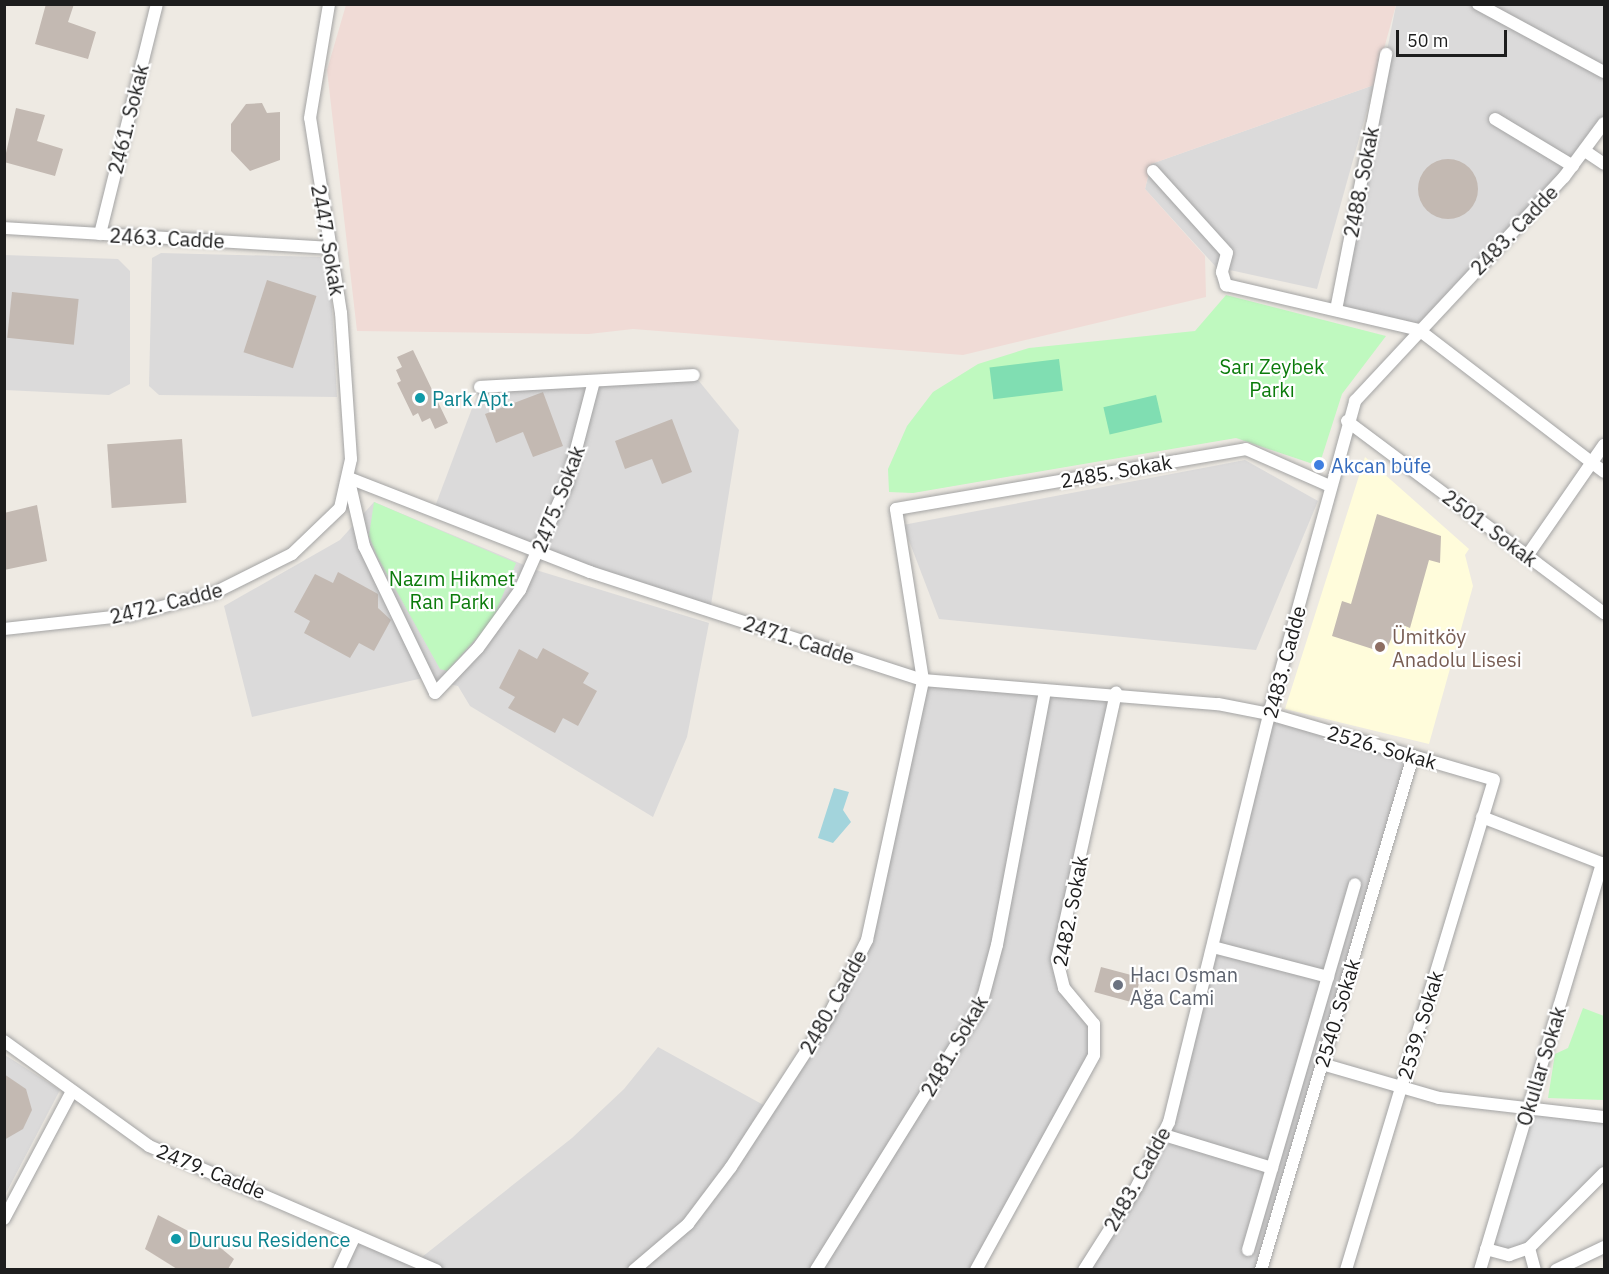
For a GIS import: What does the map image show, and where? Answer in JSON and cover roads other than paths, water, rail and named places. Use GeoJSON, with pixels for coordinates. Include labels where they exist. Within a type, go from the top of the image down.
{"type":"FeatureCollection","features":[{"type":"Feature","properties":{"kind":"street","name":"2461. Sokak"},"geometry":{"type":"LineString","coordinates":[[100,234],[157,4]]}},
{"type":"Feature","properties":{"kind":"street","name":"2447. Sokak"},"geometry":{"type":"LineString","coordinates":[[329,4],[310,118],[341,313],[349,478]]}},
{"type":"Feature","properties":{"kind":"street"},"geometry":{"type":"LineString","coordinates":[[1478,4],[1605,72]]}},
{"type":"Feature","properties":{"kind":"street","name":"2488. Sokak"},"geometry":{"type":"LineString","coordinates":[[1336,310],[1386,54]]}},
{"type":"Feature","properties":{"kind":"street"},"geometry":{"type":"LineString","coordinates":[[1495,119],[1573,166]]}},
{"type":"Feature","properties":{"kind":"street","name":"2483. Cadde"},"geometry":{"type":"LineString","coordinates":[[1084,1269],[1164,1135],[1213,947],[1269,714],[1347,421],[1361,393],[1573,166],[1605,123]]}},
{"type":"Feature","properties":{"kind":"street"},"geometry":{"type":"LineString","coordinates":[[1585,151],[1605,164]]}},
{"type":"Feature","properties":{"kind":"street"},"geometry":{"type":"LineString","coordinates":[[1153,171],[1227,253],[1222,272],[1226,285],[1419,330],[1605,472]]}},
{"type":"Feature","properties":{"kind":"street","name":"2463. Cadde"},"geometry":{"type":"LineString","coordinates":[[4,228],[329,248]]}},
{"type":"Feature","properties":{"kind":"street"},"geometry":{"type":"LineString","coordinates":[[480,387],[694,375]]}},
{"type":"Feature","properties":{"kind":"street","name":"2475. Sokak"},"geometry":{"type":"LineString","coordinates":[[349,478],[364,546],[435,693],[500,620],[538,553],[567,484],[594,381]]}},
{"type":"Feature","properties":{"kind":"street","name":"2501. Sokak"},"geometry":{"type":"LineString","coordinates":[[1347,421],[1605,613]]}},
{"type":"Feature","properties":{"kind":"street"},"geometry":{"type":"LineString","coordinates":[[1527,556],[1605,445]]}},
{"type":"Feature","properties":{"kind":"street","name":"2485. Sokak"},"geometry":{"type":"LineString","coordinates":[[923,680],[896,509],[1246,449],[1330,486]]}},
{"type":"Feature","properties":{"kind":"street","name":"2471. Cadde"},"geometry":{"type":"LineString","coordinates":[[349,478],[538,553],[923,680],[1045,690],[1116,692],[1269,714]]}},
{"type":"Feature","properties":{"kind":"street","name":"2472. Cadde"},"geometry":{"type":"LineString","coordinates":[[4,629],[131,615],[234,586],[318,534],[340,508],[349,478]]}},
{"type":"Feature","properties":{"kind":"street","name":"2480. Cadde"},"geometry":{"type":"LineString","coordinates":[[634,1269],[688,1224],[709,1197],[856,966],[874,916],[923,680]]}},
{"type":"Feature","properties":{"kind":"street","name":"2481. Sokak"},"geometry":{"type":"LineString","coordinates":[[816,1269],[981,1005],[998,945],[1045,690]]}},
{"type":"Feature","properties":{"kind":"street","name":"2482. Sokak"},"geometry":{"type":"LineString","coordinates":[[976,1269],[1094,1055],[1094,1024],[1064,988],[1058,959],[1116,692]]}},
{"type":"Feature","properties":{"kind":"street","name":"2526. Sokak"},"geometry":{"type":"LineString","coordinates":[[1269,714],[1494,780]]}},
{"type":"Feature","properties":{"kind":"street","name":"2540. Sokak"},"geometry":{"type":"LineString","coordinates":[[1261,1269],[1413,756]]}},
{"type":"Feature","properties":{"kind":"street","name":"2539. Sokak"},"geometry":{"type":"LineString","coordinates":[[1346,1269],[1494,780]]}},
{"type":"Feature","properties":{"kind":"street"},"geometry":{"type":"LineString","coordinates":[[1482,817],[1604,863]]}},
{"type":"Feature","properties":{"kind":"street","name":"Okullar Sokak"},"geometry":{"type":"LineString","coordinates":[[1480,1269],[1604,863]]}},
{"type":"Feature","properties":{"kind":"street"},"geometry":{"type":"LineString","coordinates":[[1248,1250],[1355,884]]}},
{"type":"Feature","properties":{"kind":"street"},"geometry":{"type":"LineString","coordinates":[[1213,947],[1328,977]]}},
{"type":"Feature","properties":{"kind":"street","name":"2479. Cadde"},"geometry":{"type":"LineString","coordinates":[[4,1041],[149,1146],[436,1269]]}},
{"type":"Feature","properties":{"kind":"street"},"geometry":{"type":"LineString","coordinates":[[1322,1065],[1458,1102],[1605,1117]]}},
{"type":"Feature","properties":{"kind":"street"},"geometry":{"type":"LineString","coordinates":[[4,1219],[72,1091]]}},
{"type":"Feature","properties":{"kind":"street"},"geometry":{"type":"LineString","coordinates":[[1286,1120],[1304,1126]]}},
{"type":"Feature","properties":{"kind":"street"},"geometry":{"type":"LineString","coordinates":[[1164,1135],[1272,1168]]}},
{"type":"Feature","properties":{"kind":"street"},"geometry":{"type":"LineString","coordinates":[[1486,1249],[1509,1255],[1529,1248],[1605,1173]]}},
{"type":"Feature","properties":{"kind":"street"},"geometry":{"type":"LineString","coordinates":[[339,1269],[355,1235]]}},
{"type":"Feature","properties":{"kind":"street"},"geometry":{"type":"LineString","coordinates":[[1556,1269],[1605,1247]]}},
{"type":"Feature","properties":{"kind":"street"},"geometry":{"type":"LineString","coordinates":[[1529,1248],[1535,1269]]}},
{"type":"Feature","properties":{"kind":"water"},"geometry":{"type":"Polygon","coordinates":[[[834,788],[849,792],[843,810],[851,822],[833,843],[818,838],[834,788]]]}},
{"type":"Feature","properties":{"kind":"place","name":"Park Apt."},"geometry":{"type":"Point","coordinates":[420,398]}},
{"type":"Feature","properties":{"kind":"place","name":"Akcan büfe"},"geometry":{"type":"Point","coordinates":[1319,465]}},
{"type":"Feature","properties":{"kind":"place","name":"Ümitköy Anadolu Lisesi"},"geometry":{"type":"Point","coordinates":[1380,647]}},
{"type":"Feature","properties":{"kind":"place","name":"Hacı Osman Ağa Cami"},"geometry":{"type":"Point","coordinates":[1118,985]}},
{"type":"Feature","properties":{"kind":"place","name":"Durusu Residence"},"geometry":{"type":"Point","coordinates":[176,1239]}},
{"type":"Feature","properties":{"kind":"park label","name":"Sarı Zeybek Parkı"},"geometry":{"type":"Point","coordinates":[1272,378]}},
{"type":"Feature","properties":{"kind":"park label","name":"Nazım Hikmet Ran Parkı"},"geometry":{"type":"Point","coordinates":[452,590]}}]}
